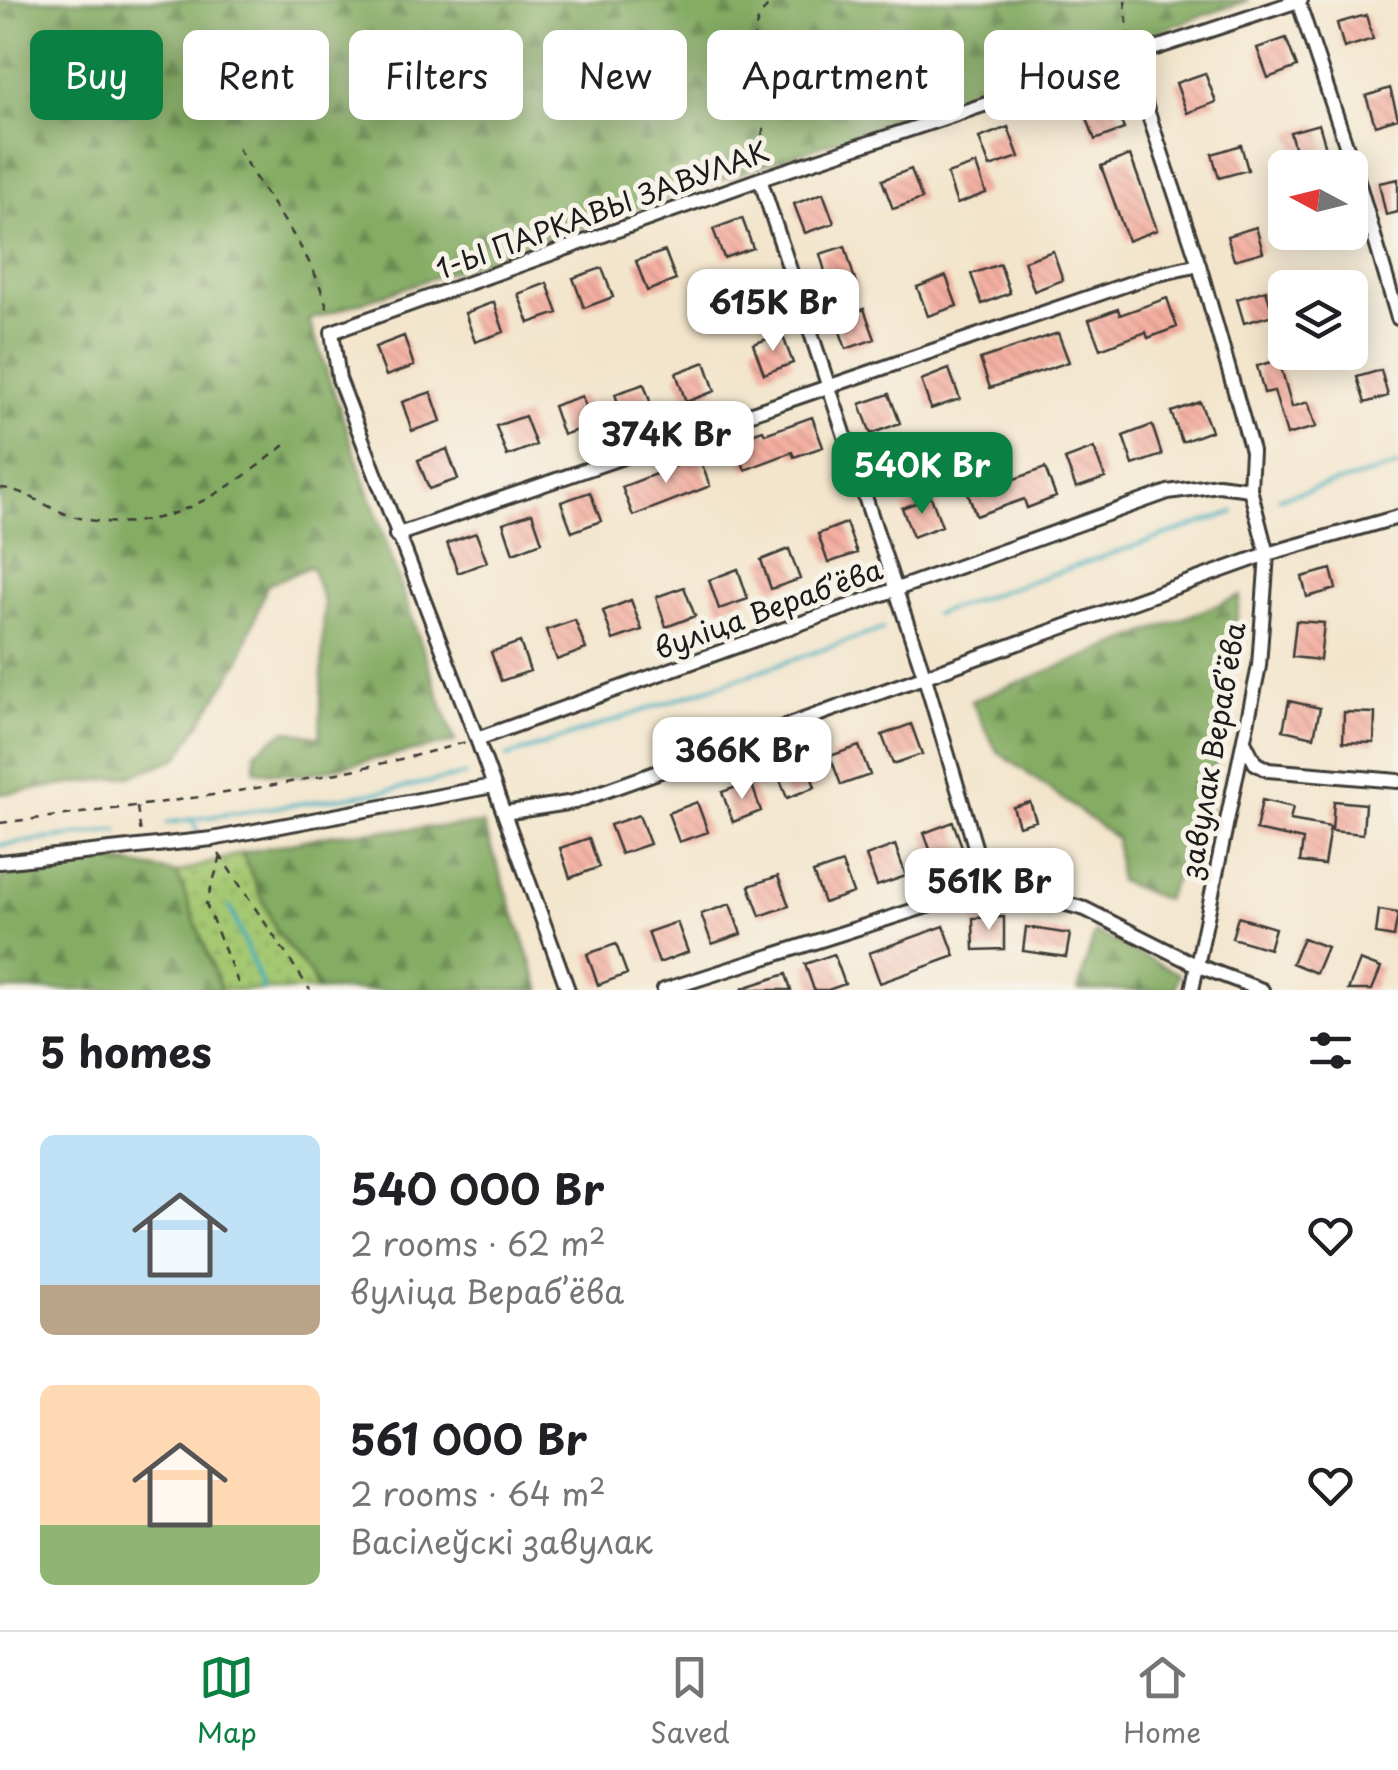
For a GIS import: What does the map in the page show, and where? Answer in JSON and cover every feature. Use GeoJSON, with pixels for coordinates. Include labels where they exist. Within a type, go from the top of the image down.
{"type":"FeatureCollection","features":[{"type":"Feature","properties":{"kind":"street","name":"1-Ы ПАРКАВЫ ЗАВУЛАК"},"geometry":{"type":"LineString","coordinates":[[1156,50],[1300,0]]}},
{"type":"Feature","properties":{"kind":"street"},"geometry":{"type":"LineString","coordinates":[[1300,0],[1398,318]]}},
{"type":"Feature","properties":{"kind":"street","name":"1-Ы ПАРКАВЫ ЗАВУЛАК"},"geometry":{"type":"LineString","coordinates":[[332,332],[760,179],[984,106]]}},
{"type":"Feature","properties":{"kind":"street","name":"завулак Верабʼёва"},"geometry":{"type":"LineString","coordinates":[[1150,120],[1198,265],[1252,451],[1250,489],[1267,554],[1259,666],[1192,990]]}},
{"type":"Feature","properties":{"kind":"street"},"geometry":{"type":"LineString","coordinates":[[760,179],[925,678],[987,888]]}},
{"type":"Feature","properties":{"kind":"street"},"geometry":{"type":"LineString","coordinates":[[396,535],[1154,276],[1198,265]]}},
{"type":"Feature","properties":{"kind":"street"},"geometry":{"type":"LineString","coordinates":[[332,332],[339,379],[568,990]]}},
{"type":"Feature","properties":{"kind":"street","name":"вуліца Верабʼёва"},"geometry":{"type":"LineString","coordinates":[[477,739],[1168,492],[1218,485],[1250,489]]}},
{"type":"Feature","properties":{"kind":"street"},"geometry":{"type":"LineString","coordinates":[[504,813],[574,802],[1267,554],[1398,518]]}},
{"type":"Feature","properties":{"kind":"street"},"geometry":{"type":"LineString","coordinates":[[1245,743],[1255,763],[1268,770],[1398,781]]}},
{"type":"Feature","properties":{"kind":"street"},"geometry":{"type":"LineString","coordinates":[[0,862],[212,839],[493,786]]}},
{"type":"Feature","properties":{"kind":"street"},"geometry":{"type":"LineString","coordinates":[[664,990],[987,888],[1022,892],[1085,909],[1196,964],[1262,990]]}},
{"type":"Feature","properties":{"kind":"path"},"geometry":{"type":"LineString","coordinates":[[760,179],[756,157],[766,133],[771,93],[756,52],[755,28],[774,0]]}},
{"type":"Feature","properties":{"kind":"path"},"geometry":{"type":"LineString","coordinates":[[1126,0],[1128,30]]}},
{"type":"Feature","properties":{"kind":"path"},"geometry":{"type":"LineString","coordinates":[[238,148],[257,184],[293,230],[323,292],[332,332]]}},
{"type":"Feature","properties":{"kind":"path"},"geometry":{"type":"LineString","coordinates":[[0,488],[14,489],[54,511],[98,523],[146,523],[185,509],[251,472],[290,442]]}},
{"type":"Feature","properties":{"kind":"path"},"geometry":{"type":"LineString","coordinates":[[0,823],[137,806],[317,776],[426,754],[477,739]]}},
{"type":"Feature","properties":{"kind":"path"},"geometry":{"type":"LineString","coordinates":[[137,806],[144,849]]}},
{"type":"Feature","properties":{"kind":"path"},"geometry":{"type":"LineString","coordinates":[[212,839],[310,990]]}},
{"type":"Feature","properties":{"kind":"path"},"geometry":{"type":"LineString","coordinates":[[220,856],[206,904],[241,990]]}},
{"type":"Feature","properties":{"kind":"green space"},"geometry":{"type":"Polygon","coordinates":[[[0,0],[1249,0],[1156,32],[984,30],[984,90],[964,97],[964,30],[707,30],[707,120],[896,120],[309,320],[455,742],[302,775],[255,771],[255,752],[286,730],[320,737],[324,603],[311,566],[267,585],[239,662],[178,758],[130,776],[0,794],[0,0]]]}},
{"type":"Feature","properties":{"kind":"green space"},"geometry":{"type":"Polygon","coordinates":[[[1240,596],[1209,809],[1165,900],[1119,881],[1116,838],[997,751],[971,701],[1240,596]]]}},
{"type":"Feature","properties":{"kind":"green space"},"geometry":{"type":"Polygon","coordinates":[[[483,824],[541,990],[316,990],[311,975],[277,932],[242,853],[334,834],[483,824]]]}},
{"type":"Feature","properties":{"kind":"green space"},"geometry":{"type":"Polygon","coordinates":[[[242,853],[277,932],[311,975],[316,990],[221,990],[177,873],[242,853]]]}},
{"type":"Feature","properties":{"kind":"green space"},"geometry":{"type":"Polygon","coordinates":[[[110,860],[177,873],[221,990],[0,990],[0,877],[110,860]]]}},
{"type":"Feature","properties":{"kind":"green space"},"geometry":{"type":"Polygon","coordinates":[[[1095,932],[1179,974],[1175,990],[1078,990],[1095,932]]]}},
{"type":"Feature","properties":{"kind":"building"},"geometry":{"type":"Polygon","coordinates":[[[1366,15],[1373,39],[1344,48],[1337,23],[1366,15]]]}},
{"type":"Feature","properties":{"kind":"building"},"geometry":{"type":"Polygon","coordinates":[[[1286,38],[1297,67],[1268,78],[1257,48],[1286,38]]]}},
{"type":"Feature","properties":{"kind":"building"},"geometry":{"type":"Polygon","coordinates":[[[1205,73],[1216,102],[1187,113],[1176,83],[1205,73]]]}},
{"type":"Feature","properties":{"kind":"building"},"geometry":{"type":"Polygon","coordinates":[[[1390,88],[1398,118],[1375,125],[1366,96],[1390,88]]]}},
{"type":"Feature","properties":{"kind":"building"},"geometry":{"type":"Polygon","coordinates":[[[1088,120],[1121,120],[1124,129],[1095,140],[1088,120]]]}},
{"type":"Feature","properties":{"kind":"building"},"geometry":{"type":"Polygon","coordinates":[[[1319,124],[1326,148],[1295,150],[1290,132],[1319,124]]]}},
{"type":"Feature","properties":{"kind":"building"},"geometry":{"type":"Polygon","coordinates":[[[1008,127],[1019,157],[990,167],[979,138],[1008,127]]]}},
{"type":"Feature","properties":{"kind":"building"},"geometry":{"type":"Polygon","coordinates":[[[1241,145],[1248,170],[1219,178],[1212,154],[1241,145]]]}},
{"type":"Feature","properties":{"kind":"building"},"geometry":{"type":"Polygon","coordinates":[[[1130,155],[1157,230],[1128,241],[1101,166],[1130,155]]]}},
{"type":"Feature","properties":{"kind":"building"},"geometry":{"type":"Polygon","coordinates":[[[976,164],[986,193],[957,204],[947,174],[976,164]]]}},
{"type":"Feature","properties":{"kind":"building"},"geometry":{"type":"Polygon","coordinates":[[[911,169],[922,199],[893,209],[882,180],[911,169]]]}},
{"type":"Feature","properties":{"kind":"building"},"geometry":{"type":"Polygon","coordinates":[[[1398,179],[1398,212],[1386,215],[1379,183],[1398,179]]]}},
{"type":"Feature","properties":{"kind":"building"},"geometry":{"type":"Polygon","coordinates":[[[823,193],[834,223],[805,233],[794,204],[823,193]]]}},
{"type":"Feature","properties":{"kind":"building"},"geometry":{"type":"Polygon","coordinates":[[[742,218],[753,248],[724,258],[713,229],[742,218]]]}},
{"type":"Feature","properties":{"kind":"building"},"geometry":{"type":"Polygon","coordinates":[[[1256,227],[1263,252],[1234,260],[1227,236],[1256,227]]]}},
{"type":"Feature","properties":{"kind":"building"},"geometry":{"type":"Polygon","coordinates":[[[845,246],[856,284],[831,292],[820,254],[845,246]]]}},
{"type":"Feature","properties":{"kind":"building"},"geometry":{"type":"Polygon","coordinates":[[[665,251],[676,280],[647,291],[636,261],[665,251]]]}},
{"type":"Feature","properties":{"kind":"building"},"geometry":{"type":"Polygon","coordinates":[[[1053,251],[1063,280],[1034,291],[1024,261],[1053,251]]]}},
{"type":"Feature","properties":{"kind":"building"},"geometry":{"type":"Polygon","coordinates":[[[1000,264],[1010,293],[982,304],[971,274],[1000,264]]]}},
{"type":"Feature","properties":{"kind":"building"},"geometry":{"type":"Polygon","coordinates":[[[602,268],[613,297],[584,308],[573,278],[602,268]]]}},
{"type":"Feature","properties":{"kind":"building"},"geometry":{"type":"Polygon","coordinates":[[[946,276],[957,306],[928,316],[917,287],[946,276]]]}},
{"type":"Feature","properties":{"kind":"building"},"geometry":{"type":"Polygon","coordinates":[[[762,277],[772,306],[743,317],[733,287],[762,277]]]}},
{"type":"Feature","properties":{"kind":"building"},"geometry":{"type":"Polygon","coordinates":[[[547,283],[558,313],[529,323],[518,294],[547,283]]]}},
{"type":"Feature","properties":{"kind":"building"},"geometry":{"type":"Polygon","coordinates":[[[1266,290],[1268,316],[1244,323],[1237,299],[1266,290]]]}},
{"type":"Feature","properties":{"kind":"building"},"geometry":{"type":"Polygon","coordinates":[[[1167,298],[1177,327],[1148,338],[1146,332],[1100,349],[1089,320],[1118,309],[1120,315],[1167,298]]]}},
{"type":"Feature","properties":{"kind":"building"},"geometry":{"type":"Polygon","coordinates":[[[494,302],[504,332],[475,342],[465,313],[494,302]]]}},
{"type":"Feature","properties":{"kind":"building"},"geometry":{"type":"Polygon","coordinates":[[[864,309],[875,339],[846,349],[836,320],[864,309]]]}},
{"type":"Feature","properties":{"kind":"building"},"geometry":{"type":"Polygon","coordinates":[[[1058,333],[1069,362],[990,388],[980,359],[1058,333]]]}},
{"type":"Feature","properties":{"kind":"building"},"geometry":{"type":"Polygon","coordinates":[[[782,334],[793,363],[764,374],[753,344],[782,334]]]}},
{"type":"Feature","properties":{"kind":"building"},"geometry":{"type":"Polygon","coordinates":[[[404,336],[414,366],[386,376],[375,347],[404,336]]]}},
{"type":"Feature","properties":{"kind":"building"},"geometry":{"type":"Polygon","coordinates":[[[705,362],[715,391],[686,402],[676,373],[705,362]]]}},
{"type":"Feature","properties":{"kind":"building"},"geometry":{"type":"Polygon","coordinates":[[[1268,363],[1268,370],[1282,370],[1292,407],[1308,402],[1316,427],[1287,435],[1274,391],[1264,393],[1257,366],[1268,363]]]}},
{"type":"Feature","properties":{"kind":"building"},"geometry":{"type":"Polygon","coordinates":[[[949,369],[960,399],[931,409],[921,380],[949,369]]]}},
{"type":"Feature","properties":{"kind":"building"},"geometry":{"type":"Polygon","coordinates":[[[1381,370],[1388,396],[1365,403],[1357,377],[1381,370]]]}},
{"type":"Feature","properties":{"kind":"building"},"geometry":{"type":"Polygon","coordinates":[[[644,384],[654,413],[625,424],[615,394],[644,384]]]}},
{"type":"Feature","properties":{"kind":"building"},"geometry":{"type":"Polygon","coordinates":[[[431,392],[441,421],[412,431],[402,402],[431,392]]]}},
{"type":"Feature","properties":{"kind":"building"},"geometry":{"type":"Polygon","coordinates":[[[889,394],[900,423],[871,434],[860,404],[889,394]]]}},
{"type":"Feature","properties":{"kind":"building"},"geometry":{"type":"Polygon","coordinates":[[[582,396],[592,425],[563,435],[553,406],[582,396]]]}},
{"type":"Feature","properties":{"kind":"building"},"geometry":{"type":"Polygon","coordinates":[[[1200,402],[1211,431],[1182,442],[1171,412],[1200,402]]]}},
{"type":"Feature","properties":{"kind":"building"},"geometry":{"type":"Polygon","coordinates":[[[525,416],[536,445],[507,456],[496,426],[525,416]]]}},
{"type":"Feature","properties":{"kind":"building"},"geometry":{"type":"Polygon","coordinates":[[[812,417],[823,447],[794,457],[792,452],[745,470],[734,440],[763,430],[765,434],[812,417]]]}},
{"type":"Feature","properties":{"kind":"building"},"geometry":{"type":"Polygon","coordinates":[[[1152,425],[1162,455],[1133,465],[1123,436],[1152,425]]]}},
{"type":"Feature","properties":{"kind":"building"},"geometry":{"type":"Polygon","coordinates":[[[1094,448],[1105,478],[1076,488],[1065,459],[1094,448]]]}},
{"type":"Feature","properties":{"kind":"building"},"geometry":{"type":"Polygon","coordinates":[[[447,449],[458,479],[429,489],[418,460],[447,449]]]}},
{"type":"Feature","properties":{"kind":"building"},"geometry":{"type":"Polygon","coordinates":[[[699,457],[710,486],[633,516],[622,487],[699,457]]]}},
{"type":"Feature","properties":{"kind":"building"},"geometry":{"type":"Polygon","coordinates":[[[1045,468],[1056,497],[1027,508],[1024,499],[976,516],[966,487],[995,476],[998,485],[1045,468]]]}},
{"type":"Feature","properties":{"kind":"building"},"geometry":{"type":"Polygon","coordinates":[[[590,492],[601,521],[572,532],[561,502],[590,492]]]}},
{"type":"Feature","properties":{"kind":"building"},"geometry":{"type":"Polygon","coordinates":[[[931,497],[942,526],[913,537],[902,508],[931,497]]]}},
{"type":"Feature","properties":{"kind":"building"},"geometry":{"type":"Polygon","coordinates":[[[532,513],[542,542],[513,553],[503,523],[532,513]]]}},
{"type":"Feature","properties":{"kind":"building"},"geometry":{"type":"Polygon","coordinates":[[[846,523],[857,553],[828,563],[818,534],[846,523]]]}},
{"type":"Feature","properties":{"kind":"building"},"geometry":{"type":"Polygon","coordinates":[[[476,533],[487,562],[458,573],[447,543],[476,533]]]}},
{"type":"Feature","properties":{"kind":"building"},"geometry":{"type":"Polygon","coordinates":[[[789,549],[800,579],[771,589],[761,560],[789,549]]]}},
{"type":"Feature","properties":{"kind":"building"},"geometry":{"type":"Polygon","coordinates":[[[738,569],[748,599],[719,609],[709,580],[738,569]]]}},
{"type":"Feature","properties":{"kind":"building"},"geometry":{"type":"Polygon","coordinates":[[[1331,569],[1336,589],[1307,597],[1302,577],[1331,569]]]}},
{"type":"Feature","properties":{"kind":"building"},"geometry":{"type":"Polygon","coordinates":[[[684,587],[695,616],[666,627],[656,597],[684,587]]]}},
{"type":"Feature","properties":{"kind":"building"},"geometry":{"type":"Polygon","coordinates":[[[631,600],[642,630],[613,640],[603,611],[631,600]]]}},
{"type":"Feature","properties":{"kind":"building"},"geometry":{"type":"Polygon","coordinates":[[[575,620],[586,649],[557,660],[546,630],[575,620]]]}},
{"type":"Feature","properties":{"kind":"building"},"geometry":{"type":"Polygon","coordinates":[[[1296,621],[1324,623],[1320,660],[1292,657],[1296,621]]]}},
{"type":"Feature","properties":{"kind":"building"},"geometry":{"type":"Polygon","coordinates":[[[520,642],[530,671],[501,681],[491,652],[520,642]]]}},
{"type":"Feature","properties":{"kind":"building"},"geometry":{"type":"Polygon","coordinates":[[[1289,701],[1320,708],[1314,737],[1283,730],[1289,701]]]}},
{"type":"Feature","properties":{"kind":"building"},"geometry":{"type":"Polygon","coordinates":[[[1344,712],[1375,713],[1374,743],[1343,742],[1344,712]]]}},
{"type":"Feature","properties":{"kind":"building"},"geometry":{"type":"Polygon","coordinates":[[[911,724],[922,754],[893,764],[882,735],[911,724]]]}},
{"type":"Feature","properties":{"kind":"building"},"geometry":{"type":"Polygon","coordinates":[[[859,746],[870,775],[841,785],[830,756],[859,746]]]}},
{"type":"Feature","properties":{"kind":"building"},"geometry":{"type":"Polygon","coordinates":[[[805,758],[815,787],[787,798],[776,769],[805,758]]]}},
{"type":"Feature","properties":{"kind":"building"},"geometry":{"type":"Polygon","coordinates":[[[751,782],[761,811],[733,822],[722,792],[751,782]]]}},
{"type":"Feature","properties":{"kind":"building"},"geometry":{"type":"Polygon","coordinates":[[[1262,800],[1293,807],[1290,820],[1330,827],[1324,865],[1300,862],[1303,840],[1256,830],[1262,800]]]}},
{"type":"Feature","properties":{"kind":"building"},"geometry":{"type":"Polygon","coordinates":[[[1334,801],[1365,804],[1363,834],[1332,831],[1334,801]]]}},
{"type":"Feature","properties":{"kind":"building"},"geometry":{"type":"Polygon","coordinates":[[[697,802],[708,832],[679,842],[668,813],[697,802]]]}},
{"type":"Feature","properties":{"kind":"building"},"geometry":{"type":"Polygon","coordinates":[[[1030,802],[1036,821],[1019,826],[1013,807],[1030,802]]]}},
{"type":"Feature","properties":{"kind":"building"},"geometry":{"type":"Polygon","coordinates":[[[639,815],[650,844],[621,854],[610,825],[639,815]]]}},
{"type":"Feature","properties":{"kind":"building"},"geometry":{"type":"Polygon","coordinates":[[[953,822],[964,852],[935,863],[924,833],[953,822]]]}},
{"type":"Feature","properties":{"kind":"building"},"geometry":{"type":"Polygon","coordinates":[[[589,838],[599,867],[570,878],[560,848],[589,838]]]}},
{"type":"Feature","properties":{"kind":"building"},"geometry":{"type":"Polygon","coordinates":[[[895,845],[906,876],[877,886],[866,856],[895,845]]]}},
{"type":"Feature","properties":{"kind":"building"},"geometry":{"type":"Polygon","coordinates":[[[842,863],[853,893],[824,903],[813,873],[842,863]]]}},
{"type":"Feature","properties":{"kind":"building"},"geometry":{"type":"Polygon","coordinates":[[[778,876],[789,906],[760,916],[749,886],[778,876]]]}},
{"type":"Feature","properties":{"kind":"building"},"geometry":{"type":"Polygon","coordinates":[[[730,904],[741,934],[712,944],[701,914],[730,904]]]}},
{"type":"Feature","properties":{"kind":"building"},"geometry":{"type":"Polygon","coordinates":[[[1379,910],[1398,913],[1394,937],[1376,934],[1379,910]]]}},
{"type":"Feature","properties":{"kind":"building"},"geometry":{"type":"Polygon","coordinates":[[[1004,917],[1004,949],[974,950],[973,918],[1004,917]]]}},
{"type":"Feature","properties":{"kind":"building"},"geometry":{"type":"Polygon","coordinates":[[[1238,917],[1275,928],[1269,949],[1232,938],[1238,917]]]}},
{"type":"Feature","properties":{"kind":"building"},"geometry":{"type":"Polygon","coordinates":[[[677,922],[688,952],[659,963],[648,932],[677,922]]]}},
{"type":"Feature","properties":{"kind":"building"},"geometry":{"type":"Polygon","coordinates":[[[944,926],[955,956],[880,983],[869,953],[944,926]]]}},
{"type":"Feature","properties":{"kind":"building"},"geometry":{"type":"Polygon","coordinates":[[[1026,927],[1070,934],[1066,957],[1023,951],[1026,927]]]}},
{"type":"Feature","properties":{"kind":"building"},"geometry":{"type":"Polygon","coordinates":[[[1303,938],[1327,947],[1316,973],[1292,963],[1303,938]]]}},
{"type":"Feature","properties":{"kind":"building"},"geometry":{"type":"Polygon","coordinates":[[[616,944],[627,974],[598,985],[587,954],[616,944]]]}},
{"type":"Feature","properties":{"kind":"building"},"geometry":{"type":"Polygon","coordinates":[[[834,954],[845,984],[814,990],[805,964],[834,954]]]}},
{"type":"Feature","properties":{"kind":"building"},"geometry":{"type":"Polygon","coordinates":[[[1360,960],[1381,968],[1372,990],[1348,990],[1360,960]]]}},
{"type":"Feature","properties":{"kind":"building"},"geometry":{"type":"Polygon","coordinates":[[[786,974],[791,990],[743,990],[743,988],[786,974]]]}},
{"type":"Feature","properties":{"kind":"waterway"},"geometry":{"type":"LineString","coordinates":[[1279,498],[1398,466]]}},
{"type":"Feature","properties":{"kind":"waterway"},"geometry":{"type":"LineString","coordinates":[[935,614],[1234,512]]}},
{"type":"Feature","properties":{"kind":"waterway"},"geometry":{"type":"LineString","coordinates":[[507,757],[883,629]]}},
{"type":"Feature","properties":{"kind":"waterway"},"geometry":{"type":"LineString","coordinates":[[167,823],[386,791],[465,775]]}},
{"type":"Feature","properties":{"kind":"waterway"},"geometry":{"type":"LineString","coordinates":[[192,819],[198,833]]}},
{"type":"Feature","properties":{"kind":"waterway"},"geometry":{"type":"LineString","coordinates":[[0,845],[118,830]]}},
{"type":"Feature","properties":{"kind":"waterway"},"geometry":{"type":"LineString","coordinates":[[230,907],[264,990]]}}]}
